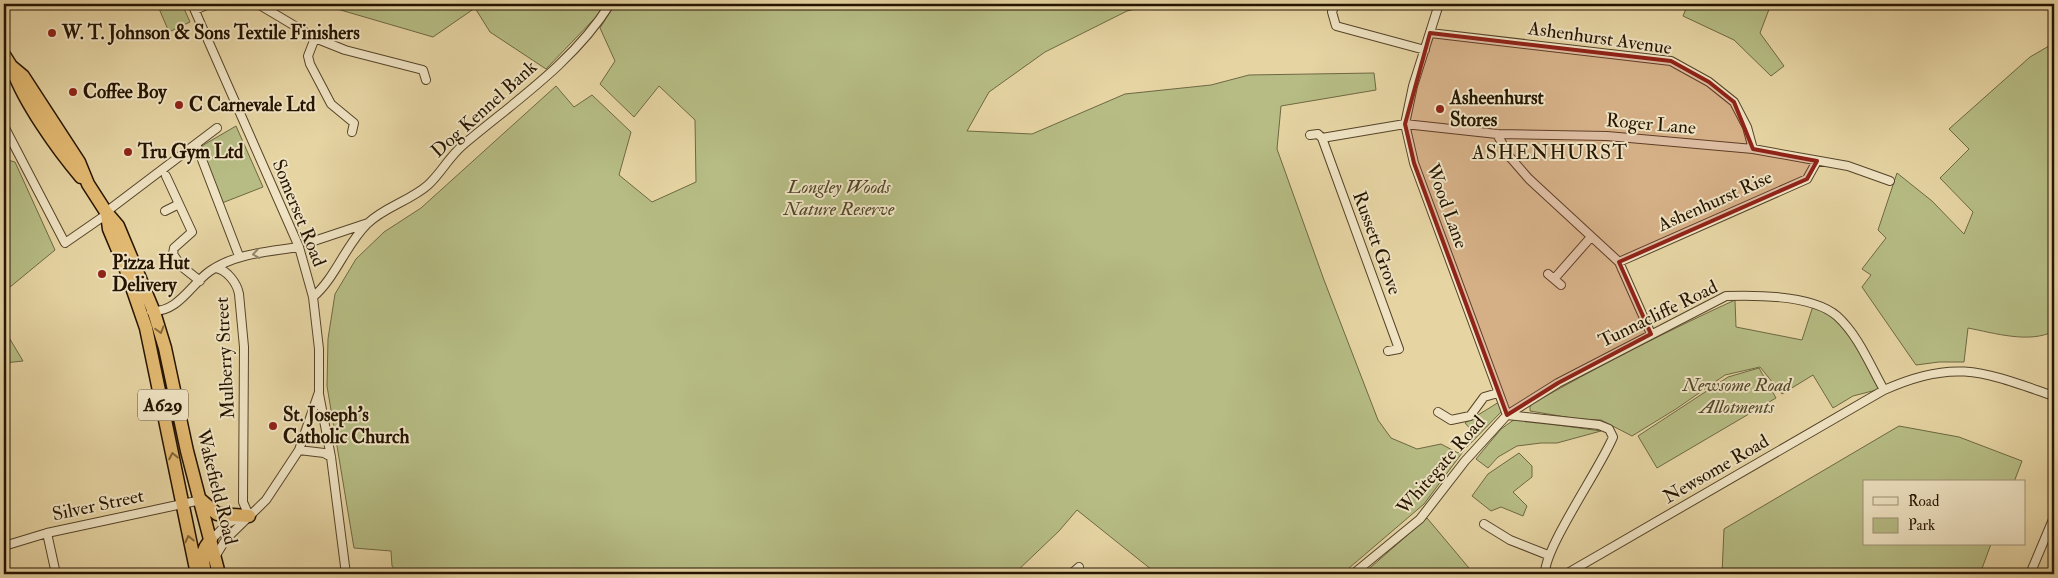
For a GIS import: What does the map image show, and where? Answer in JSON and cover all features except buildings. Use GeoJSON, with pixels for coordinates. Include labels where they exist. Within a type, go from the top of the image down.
{"type":"FeatureCollection","features":[{"type":"Feature","properties":{"kind":"highway","name":"Wakefield Road"},"geometry":{"type":"LineString","coordinates":[[4,55],[12,66],[19,86],[69,163],[88,184],[106,213],[118,226],[154,312],[165,348],[219,574]]}},
{"type":"Feature","properties":{"kind":"highway","name":"Wakefield Road"},"geometry":{"type":"LineString","coordinates":[[106,213],[109,229],[139,308],[155,365],[197,574]]}},
{"type":"Feature","properties":{"kind":"highway"},"geometry":{"type":"LineString","coordinates":[[201,500],[217,514],[248,516]]}},
{"type":"Feature","properties":{"kind":"highway"},"geometry":{"type":"LineString","coordinates":[[205,574],[202,557],[204,548],[211,540]]}},
{"type":"Feature","properties":{"kind":"street"},"geometry":{"type":"LineString","coordinates":[[194,7],[209,4]]}},
{"type":"Feature","properties":{"kind":"street"},"geometry":{"type":"LineString","coordinates":[[258,4],[315,38],[345,50],[423,70]]}},
{"type":"Feature","properties":{"kind":"street","name":"Dog Kennel Bank"},"geometry":{"type":"LineString","coordinates":[[308,243],[368,223],[427,185],[461,147],[527,94],[596,27],[610,4]]}},
{"type":"Feature","properties":{"kind":"street"},"geometry":{"type":"LineString","coordinates":[[1335,4],[1332,12],[1336,26],[1425,50]]}},
{"type":"Feature","properties":{"kind":"street","name":"Wood Lane"},"geometry":{"type":"LineString","coordinates":[[1439,4],[1413,86],[1405,124],[1414,163],[1507,416]]}},
{"type":"Feature","properties":{"kind":"street","name":"Somerset Road"},"geometry":{"type":"LineString","coordinates":[[194,7],[299,246],[313,297],[319,349],[319,392],[299,450],[266,500],[226,539],[216,558]]}},
{"type":"Feature","properties":{"kind":"street","name":"Ashenhurst Avenue"},"geometry":{"type":"LineString","coordinates":[[1430,33],[1671,61],[1709,82],[1734,102],[1747,127],[1753,149]]}},
{"type":"Feature","properties":{"kind":"street"},"geometry":{"type":"LineString","coordinates":[[315,38],[308,56],[310,64],[331,104],[356,125]]}},
{"type":"Feature","properties":{"kind":"street"},"geometry":{"type":"LineString","coordinates":[[423,70],[430,64]]}},
{"type":"Feature","properties":{"kind":"street"},"geometry":{"type":"LineString","coordinates":[[423,70],[426,80]]}},
{"type":"Feature","properties":{"kind":"street","name":"Roger Lane"},"geometry":{"type":"LineString","coordinates":[[1322,138],[1405,124],[1497,134],[1607,136],[1753,149],[1848,166],[1890,182]]}},
{"type":"Feature","properties":{"kind":"street"},"geometry":{"type":"LineString","coordinates":[[4,126],[64,243],[217,128]]}},
{"type":"Feature","properties":{"kind":"street"},"geometry":{"type":"LineString","coordinates":[[1310,135],[1318,134],[1322,138]]}},
{"type":"Feature","properties":{"kind":"street"},"geometry":{"type":"LineString","coordinates":[[1497,134],[1509,156],[1529,179],[1618,262],[1651,334]]}},
{"type":"Feature","properties":{"kind":"street","name":"Russett Grove"},"geometry":{"type":"LineString","coordinates":[[1322,138],[1399,349],[1388,351]]}},
{"type":"Feature","properties":{"kind":"street"},"geometry":{"type":"LineString","coordinates":[[196,144],[239,256]]}},
{"type":"Feature","properties":{"kind":"street","name":"Ashenhurst Rise"},"geometry":{"type":"LineString","coordinates":[[1618,262],[1807,179],[1817,161]]}},
{"type":"Feature","properties":{"kind":"street"},"geometry":{"type":"LineString","coordinates":[[166,176],[192,232],[174,248],[173,254],[181,266],[200,281]]}},
{"type":"Feature","properties":{"kind":"street"},"geometry":{"type":"LineString","coordinates":[[165,211],[179,204]]}},
{"type":"Feature","properties":{"kind":"street","name":"Dog Kennel Bank"},"geometry":{"type":"LineString","coordinates":[[313,297],[323,288],[349,246],[368,223]]}},
{"type":"Feature","properties":{"kind":"street"},"geometry":{"type":"LineString","coordinates":[[1554,279],[1591,237]]}},
{"type":"Feature","properties":{"kind":"street"},"geometry":{"type":"LineString","coordinates":[[139,308],[154,312],[174,304],[226,261],[239,256],[299,246]]}},
{"type":"Feature","properties":{"kind":"street","name":"Mulberry Street"},"geometry":{"type":"LineString","coordinates":[[216,268],[227,274],[238,288],[239,294],[244,347],[243,502],[248,516]]}},
{"type":"Feature","properties":{"kind":"street","name":"Tunnacliffe Road"},"geometry":{"type":"LineString","coordinates":[[1507,416],[1558,383],[1726,296],[1750,295],[1818,305],[1835,315],[1857,341],[1884,390]]}},
{"type":"Feature","properties":{"kind":"street","name":"Newsome Road"},"geometry":{"type":"LineString","coordinates":[[1566,574],[1884,390],[1914,377],[1950,371],[1986,373],[2054,396]]}},
{"type":"Feature","properties":{"kind":"street"},"geometry":{"type":"LineString","coordinates":[[319,392],[331,457],[346,574]]}},
{"type":"Feature","properties":{"kind":"street"},"geometry":{"type":"LineString","coordinates":[[1438,412],[1451,420],[1470,416],[1484,397],[1498,393]]}},
{"type":"Feature","properties":{"kind":"street"},"geometry":{"type":"LineString","coordinates":[[1507,416],[1599,424],[1609,429],[1613,438],[1605,458],[1548,555],[1545,574]]}},
{"type":"Feature","properties":{"kind":"street","name":"Whitegate Road"},"geometry":{"type":"LineString","coordinates":[[1353,574],[1420,519],[1465,461],[1507,416]]}},
{"type":"Feature","properties":{"kind":"street"},"geometry":{"type":"LineString","coordinates":[[299,450],[331,457]]}},
{"type":"Feature","properties":{"kind":"street","name":"Silver Street"},"geometry":{"type":"LineString","coordinates":[[4,546],[47,533],[201,500]]}},
{"type":"Feature","properties":{"kind":"street","name":"Somerset Road"},"geometry":{"type":"LineString","coordinates":[[211,540],[228,523],[248,516]]}},
{"type":"Feature","properties":{"kind":"street"},"geometry":{"type":"LineString","coordinates":[[2030,574],[2054,517]]}},
{"type":"Feature","properties":{"kind":"street"},"geometry":{"type":"LineString","coordinates":[[1484,524],[1510,540],[1548,555]]}},
{"type":"Feature","properties":{"kind":"street"},"geometry":{"type":"LineString","coordinates":[[47,533],[56,574]]}},
{"type":"Feature","properties":{"kind":"street"},"geometry":{"type":"LineString","coordinates":[[1071,574],[1079,567]]}},
{"type":"Feature","properties":{"kind":"highlighted area"},"geometry":{"type":"Polygon","coordinates":[[[1430,33],[1671,61],[1709,82],[1734,102],[1753,149],[1817,161],[1807,179],[1619,262],[1651,334],[1558,383],[1507,415],[1414,163],[1405,124],[1430,33]]]}},
{"type":"Feature","properties":{"kind":"green space"},"geometry":{"type":"Polygon","coordinates":[[[157,4],[182,4],[190,22],[169,32],[157,4]]]}},
{"type":"Feature","properties":{"kind":"green space"},"geometry":{"type":"Polygon","coordinates":[[[320,4],[604,4],[597,16],[546,69],[490,32],[475,8],[433,37],[320,4]]]}},
{"type":"Feature","properties":{"kind":"green space","name":"Longley Woods Nature Reserve"},"geometry":{"type":"Polygon","coordinates":[[[615,4],[1157,4],[1127,11],[1045,52],[989,92],[967,131],[1032,134],[1125,94],[1211,85],[1249,75],[1374,73],[1376,90],[1281,106],[1277,149],[1324,280],[1378,420],[1391,438],[1417,449],[1441,444],[1458,453],[1475,434],[1465,423],[1499,402],[1503,410],[1465,449],[1424,504],[1342,574],[1157,574],[1077,510],[1059,531],[1014,574],[398,574],[392,566],[391,551],[354,548],[327,386],[328,339],[335,294],[356,259],[384,232],[421,208],[556,86],[574,107],[592,95],[631,132],[619,175],[652,202],[696,182],[695,120],[659,86],[634,117],[600,84],[615,61],[600,28],[615,4]]]}},
{"type":"Feature","properties":{"kind":"green space"},"geometry":{"type":"Polygon","coordinates":[[[1688,4],[1771,4],[1760,33],[1784,66],[1771,76],[1734,40],[1683,16],[1688,4]]]}},
{"type":"Feature","properties":{"kind":"green space"},"geometry":{"type":"Polygon","coordinates":[[[2054,43],[2054,331],[2034,337],[2023,337],[2000,335],[1968,328],[1964,362],[1939,362],[1916,365],[1862,287],[1871,275],[1862,269],[1886,238],[1878,230],[1897,173],[1932,201],[1964,234],[1973,212],[1940,178],[1969,149],[1949,129],[2030,57],[2054,43]]]}},
{"type":"Feature","properties":{"kind":"green space"},"geometry":{"type":"Polygon","coordinates":[[[236,126],[263,187],[222,203],[200,147],[236,126]]]}},
{"type":"Feature","properties":{"kind":"green space"},"geometry":{"type":"Polygon","coordinates":[[[4,159],[15,162],[55,250],[4,292],[4,159]]]}},
{"type":"Feature","properties":{"kind":"green space"},"geometry":{"type":"Polygon","coordinates":[[[1735,300],[1736,327],[1802,340],[1813,306],[1833,316],[1855,344],[1880,389],[1853,396],[1833,408],[1813,375],[1782,394],[1760,367],[1725,375],[1676,409],[1632,436],[1601,420],[1578,419],[1530,411],[1530,405],[1580,377],[1657,337],[1735,300]]]}},
{"type":"Feature","properties":{"kind":"green space"},"geometry":{"type":"Polygon","coordinates":[[[4,329],[23,361],[4,363],[4,329]]]}},
{"type":"Feature","properties":{"kind":"green space","name":"Newsome Road Allotments"},"geometry":{"type":"Polygon","coordinates":[[[1759,368],[1776,398],[1657,468],[1638,436],[1728,377],[1759,368]]]}},
{"type":"Feature","properties":{"kind":"green space"},"geometry":{"type":"Polygon","coordinates":[[[1515,419],[1601,431],[1557,443],[1517,446],[1498,457],[1488,468],[1476,459],[1501,429],[1515,419]]]}},
{"type":"Feature","properties":{"kind":"green space"},"geometry":{"type":"Polygon","coordinates":[[[1899,426],[1959,437],[2022,461],[2015,480],[1863,480],[1863,546],[1990,546],[1980,574],[1722,574],[1724,529],[1899,426]]]}},
{"type":"Feature","properties":{"kind":"green space"},"geometry":{"type":"Polygon","coordinates":[[[1519,453],[1532,466],[1532,477],[1513,492],[1527,506],[1523,516],[1501,507],[1491,511],[1472,496],[1488,474],[1519,453]]]}},
{"type":"Feature","properties":{"kind":"green space"},"geometry":{"type":"Polygon","coordinates":[[[1427,518],[1474,574],[1363,574],[1427,518]]]}},
{"type":"Feature","properties":{"kind":"place","name":"W. T. Johnson & Sons Textile Finishers"},"geometry":{"type":"Point","coordinates":[52,33]}},
{"type":"Feature","properties":{"kind":"place","name":"Coffee Boy"},"geometry":{"type":"Point","coordinates":[73,92]}},
{"type":"Feature","properties":{"kind":"place","name":"C Carnevale Ltd"},"geometry":{"type":"Point","coordinates":[179,105]}},
{"type":"Feature","properties":{"kind":"place","name":"Asheenhurst Stores"},"geometry":{"type":"Point","coordinates":[1440,109]}},
{"type":"Feature","properties":{"kind":"place","name":"Tru Gym Ltd"},"geometry":{"type":"Point","coordinates":[128,152]}},
{"type":"Feature","properties":{"kind":"place","name":"Pizza Hut Delivery"},"geometry":{"type":"Point","coordinates":[102,274]}},
{"type":"Feature","properties":{"kind":"place","name":"St. Joseph's Catholic Church"},"geometry":{"type":"Point","coordinates":[273,426]}},
{"type":"Feature","properties":{"kind":"district","name":"ASHENHURST"},"geometry":{"type":"Point","coordinates":[1550,152]}}]}
